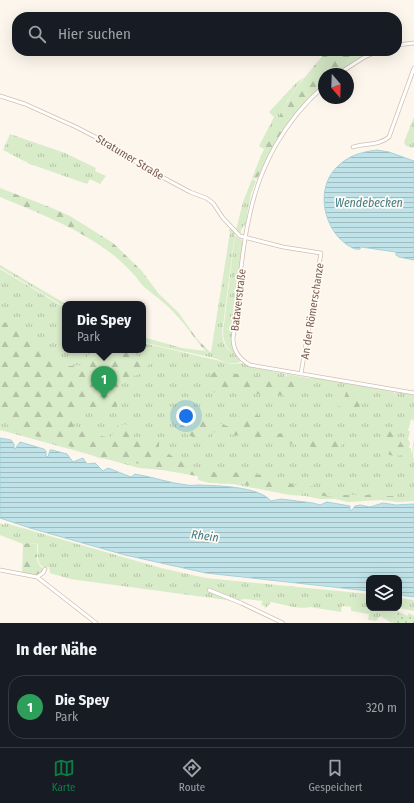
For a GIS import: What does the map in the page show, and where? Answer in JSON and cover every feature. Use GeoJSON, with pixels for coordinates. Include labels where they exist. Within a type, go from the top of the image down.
{"type":"FeatureCollection","features":[{"type":"Feature","properties":{"kind":"street"},"geometry":{"type":"LineString","coordinates":[[402,44],[414,43]]}},
{"type":"Feature","properties":{"kind":"street"},"geometry":{"type":"LineString","coordinates":[[347,68],[367,56]]}},
{"type":"Feature","properties":{"kind":"street"},"geometry":{"type":"LineString","coordinates":[[352,147],[383,141],[389,137],[414,68]]}},
{"type":"Feature","properties":{"kind":"street","name":"Bataverstraße"},"geometry":{"type":"LineString","coordinates":[[318,92],[292,119],[273,149],[257,187],[248,218],[245,238],[233,338],[236,352],[241,359],[250,365],[414,393]]}},
{"type":"Feature","properties":{"kind":"street","name":"Stratumer Straße"},"geometry":{"type":"LineString","coordinates":[[0,96],[38,110],[76,127],[103,141],[150,171],[190,192],[206,198],[213,203],[220,214],[238,235],[245,238]]}},
{"type":"Feature","properties":{"kind":"street","name":"An der Römerschanze"},"geometry":{"type":"LineString","coordinates":[[245,238],[282,247],[321,253],[301,374]]}},
{"type":"Feature","properties":{"kind":"street"},"geometry":{"type":"LineString","coordinates":[[38,577],[43,573],[45,568]]}},
{"type":"Feature","properties":{"kind":"street"},"geometry":{"type":"LineString","coordinates":[[0,570],[38,577],[96,623]]}},
{"type":"Feature","properties":{"kind":"street"},"geometry":{"type":"LineString","coordinates":[[209,590],[283,623]]}},
{"type":"Feature","properties":{"kind":"green space"},"geometry":{"type":"Polygon","coordinates":[[[323,56],[363,56],[346,68],[318,68],[318,90],[286,128],[257,179],[252,178],[274,128],[289,99],[323,56]]]}},
{"type":"Feature","properties":{"kind":"green space"},"geometry":{"type":"Polygon","coordinates":[[[304,77],[288,100],[264,149],[259,146],[274,117],[269,112],[296,83],[304,77]]]}},
{"type":"Feature","properties":{"kind":"green space"},"geometry":{"type":"Polygon","coordinates":[[[414,117],[414,147],[412,148],[406,146],[404,142],[414,117]]]}},
{"type":"Feature","properties":{"kind":"green space"},"geometry":{"type":"Polygon","coordinates":[[[10,134],[65,153],[96,168],[95,171],[106,176],[100,184],[90,179],[87,184],[30,164],[3,150],[10,134]]]}},
{"type":"Feature","properties":{"kind":"green space"},"geometry":{"type":"Polygon","coordinates":[[[252,179],[256,181],[251,194],[246,223],[241,230],[241,235],[236,230],[243,202],[252,179]]]}},
{"type":"Feature","properties":{"kind":"green space"},"geometry":{"type":"Polygon","coordinates":[[[0,188],[70,216],[113,243],[141,270],[159,294],[178,312],[197,339],[209,351],[207,353],[172,311],[144,287],[119,259],[86,236],[44,215],[0,197],[0,188]]]}},
{"type":"Feature","properties":{"kind":"green space"},"geometry":{"type":"Polygon","coordinates":[[[231,227],[235,233],[222,333],[226,347],[241,361],[229,363],[210,357],[146,343],[146,338],[182,348],[205,351],[207,353],[209,351],[211,352],[230,232],[229,230],[231,227]]]}},
{"type":"Feature","properties":{"kind":"green space"},"geometry":{"type":"Polygon","coordinates":[[[235,236],[242,240],[243,244],[232,337],[238,357],[231,352],[227,346],[224,340],[223,332],[235,236]]]}},
{"type":"Feature","properties":{"kind":"green space"},"geometry":{"type":"Polygon","coordinates":[[[0,265],[62,302],[62,305],[0,268],[0,265]]]}},
{"type":"Feature","properties":{"kind":"green space"},"geometry":{"type":"Polygon","coordinates":[[[0,269],[62,306],[62,353],[146,353],[146,344],[233,364],[243,363],[251,367],[286,374],[284,376],[287,377],[287,374],[317,378],[394,392],[394,396],[395,392],[414,395],[414,421],[411,419],[408,431],[410,431],[408,440],[410,442],[409,448],[411,448],[412,453],[414,438],[414,501],[398,502],[381,500],[348,502],[335,499],[320,499],[290,495],[233,484],[210,483],[198,480],[198,473],[139,468],[0,430],[0,269]]]}},
{"type":"Feature","properties":{"kind":"green space"},"geometry":{"type":"Polygon","coordinates":[[[0,318],[4,323],[10,320],[26,334],[35,347],[63,370],[69,366],[82,365],[91,353],[131,353],[152,362],[137,375],[125,378],[120,383],[117,407],[85,408],[74,417],[73,425],[93,434],[110,438],[118,425],[134,424],[134,441],[143,437],[149,441],[159,439],[159,447],[179,461],[187,461],[194,467],[210,470],[220,474],[232,472],[278,477],[283,478],[293,485],[315,487],[324,493],[367,495],[377,493],[386,496],[395,496],[392,500],[323,496],[313,492],[293,492],[271,489],[151,468],[133,462],[99,458],[54,440],[8,429],[7,421],[3,417],[0,417],[0,318]]]}},
{"type":"Feature","properties":{"kind":"green space"},"geometry":{"type":"Polygon","coordinates":[[[214,372],[227,372],[283,380],[286,374],[287,378],[298,385],[296,398],[270,393],[259,394],[240,390],[237,386],[217,392],[210,391],[210,378],[214,372]]]}},
{"type":"Feature","properties":{"kind":"green space"},"geometry":{"type":"Polygon","coordinates":[[[346,392],[362,395],[359,409],[356,410],[338,406],[336,402],[341,400],[343,402],[346,392]]]}},
{"type":"Feature","properties":{"kind":"green space"},"geometry":{"type":"Polygon","coordinates":[[[199,413],[218,423],[228,426],[238,425],[239,413],[254,414],[261,417],[258,430],[308,438],[313,441],[320,439],[343,442],[338,451],[215,432],[210,433],[203,442],[176,429],[199,413]]]}},
{"type":"Feature","properties":{"kind":"green space"},"geometry":{"type":"Polygon","coordinates":[[[387,429],[394,430],[404,447],[408,458],[404,458],[402,455],[393,456],[384,453],[387,429]]]}},
{"type":"Feature","properties":{"kind":"green space"},"geometry":{"type":"Polygon","coordinates":[[[0,523],[4,525],[5,523],[161,568],[206,578],[366,594],[366,611],[398,611],[392,623],[380,616],[376,621],[368,620],[369,614],[351,611],[351,607],[342,606],[341,612],[310,607],[296,607],[271,602],[266,608],[261,604],[263,601],[245,599],[234,601],[70,579],[50,573],[49,567],[41,566],[38,560],[38,544],[23,544],[0,535],[0,523]]]}},
{"type":"Feature","properties":{"kind":"green space"},"geometry":{"type":"Polygon","coordinates":[[[23,544],[37,544],[38,561],[44,569],[37,575],[22,573],[23,544]]]}},
{"type":"Feature","properties":{"kind":"green space"},"geometry":{"type":"Polygon","coordinates":[[[402,598],[414,600],[414,611],[402,609],[402,598]]]}},
{"type":"Feature","properties":{"kind":"green space"},"geometry":{"type":"Polygon","coordinates":[[[398,611],[407,616],[409,613],[414,616],[414,623],[392,623],[398,611]]]}},
{"type":"Feature","properties":{"kind":"water","name":"Wendebecken"},"geometry":{"type":"Polygon","coordinates":[[[377,150],[389,152],[414,161],[414,260],[399,257],[396,255],[396,252],[361,247],[360,249],[353,248],[338,237],[328,219],[324,197],[329,177],[345,160],[360,153],[377,150]]]}},
{"type":"Feature","properties":{"kind":"water","name":"Rhein"},"geometry":{"type":"Polygon","coordinates":[[[0,438],[11,440],[14,444],[14,449],[20,442],[44,449],[46,451],[46,456],[48,457],[50,450],[52,450],[67,454],[73,462],[83,458],[87,464],[95,463],[103,471],[108,468],[131,477],[135,474],[188,485],[237,488],[257,492],[271,501],[281,499],[320,505],[327,502],[350,506],[350,511],[355,506],[360,505],[370,507],[383,503],[396,505],[414,504],[414,597],[402,595],[402,575],[366,575],[366,591],[206,573],[125,555],[0,518],[0,438]]]}},
{"type":"Feature","properties":{"kind":"place","name":"Die Spey"},"geometry":{"type":"Point","coordinates":[104,399]}}]}
